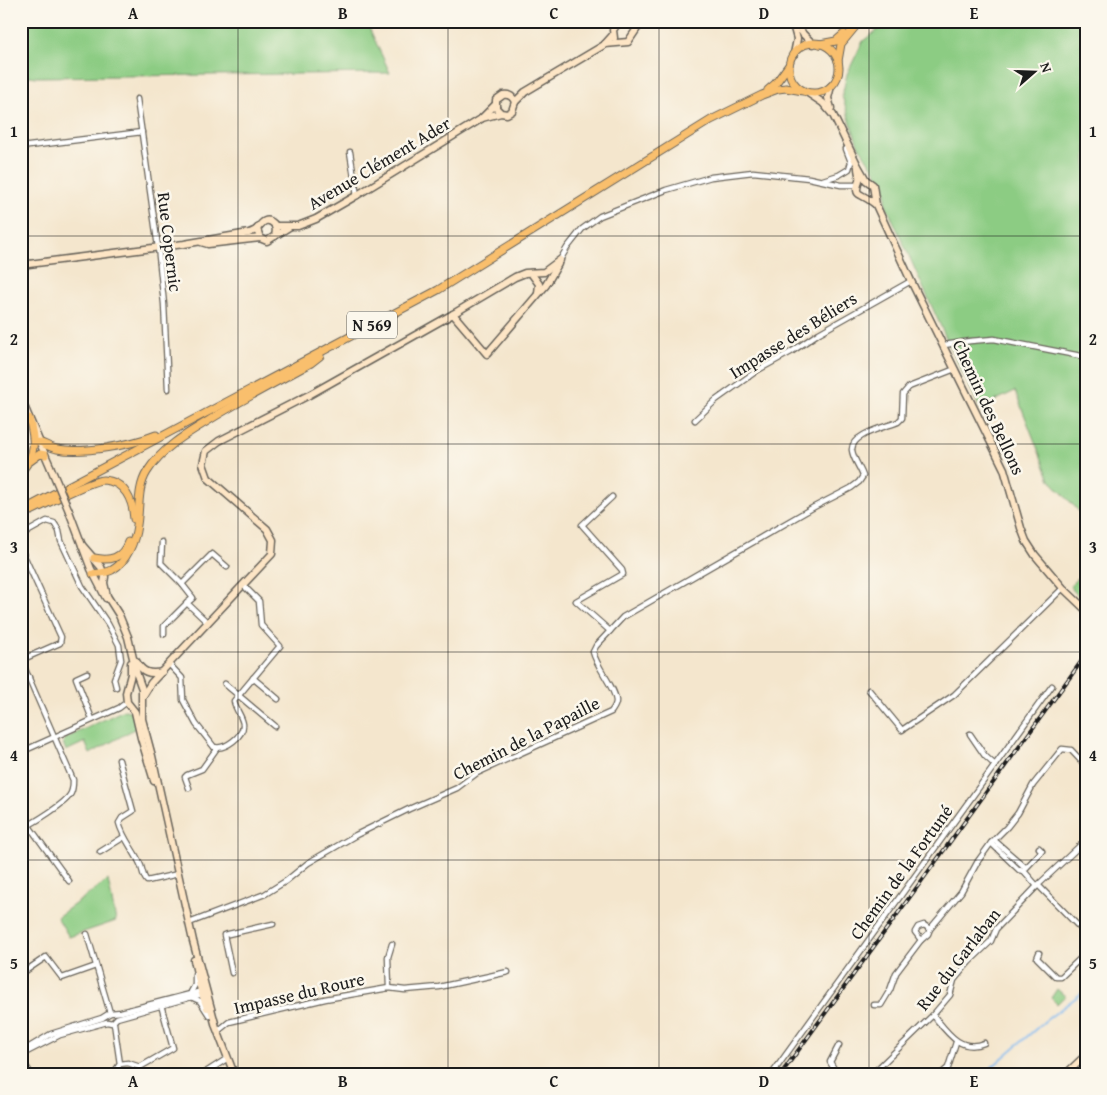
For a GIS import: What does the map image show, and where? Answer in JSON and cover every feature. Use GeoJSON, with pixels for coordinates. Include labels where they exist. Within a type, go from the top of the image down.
{"type":"FeatureCollection","features":[{"type":"Feature","properties":{"kind":"main road"},"geometry":{"type":"LineString","coordinates":[[857,23],[841,44],[838,75],[831,86],[818,93],[806,92],[794,83],[789,65],[794,54],[803,46],[836,41],[857,23]]}},
{"type":"Feature","properties":{"kind":"main road"},"geometry":{"type":"LineString","coordinates":[[815,44],[830,50],[838,61]]}},
{"type":"Feature","properties":{"kind":"main road","name":"N 569"},"geometry":{"type":"LineString","coordinates":[[762,95],[773,86],[789,65]]}},
{"type":"Feature","properties":{"kind":"main road","name":"N 569"},"geometry":{"type":"LineString","coordinates":[[21,511],[438,290],[569,210],[694,130],[762,95],[781,88],[806,92]]}},
{"type":"Feature","properties":{"kind":"main road","name":"N 569"},"geometry":{"type":"LineString","coordinates":[[93,574],[102,570],[113,569],[124,558],[132,543],[138,524],[138,498],[145,474],[164,450],[184,435],[225,410],[311,363],[339,342]]}},
{"type":"Feature","properties":{"kind":"main road"},"geometry":{"type":"LineString","coordinates":[[29,418],[34,439],[29,462]]}},
{"type":"Feature","properties":{"kind":"main road","name":"N 569"},"geometry":{"type":"LineString","coordinates":[[39,442],[56,449],[73,450],[128,444],[138,442],[193,420]]}},
{"type":"Feature","properties":{"kind":"main road"},"geometry":{"type":"LineString","coordinates":[[21,472],[29,462],[40,454],[46,455]]}},
{"type":"Feature","properties":{"kind":"main road"},"geometry":{"type":"LineString","coordinates":[[21,515],[89,484],[103,480],[119,485],[129,498],[133,509],[134,520],[127,546],[114,559],[94,558]]}},
{"type":"Feature","properties":{"kind":"street"},"geometry":{"type":"LineString","coordinates":[[513,99],[604,44],[613,35],[616,25],[622,22],[641,21]]}},
{"type":"Feature","properties":{"kind":"street"},"geometry":{"type":"LineString","coordinates":[[604,44],[628,42],[641,21]]}},
{"type":"Feature","properties":{"kind":"street"},"geometry":{"type":"LineString","coordinates":[[794,21],[803,34],[815,44]]}},
{"type":"Feature","properties":{"kind":"street"},"geometry":{"type":"LineString","coordinates":[[794,21],[797,39],[794,54]]}},
{"type":"Feature","properties":{"kind":"street"},"geometry":{"type":"LineString","coordinates":[[627,23],[632,27],[634,33]]}},
{"type":"Feature","properties":{"kind":"street"},"geometry":{"type":"LineString","coordinates":[[613,35],[618,42]]}},
{"type":"Feature","properties":{"kind":"street"},"geometry":{"type":"LineString","coordinates":[[831,86],[828,98],[833,114],[858,166],[861,182],[858,192]]}},
{"type":"Feature","properties":{"kind":"street"},"geometry":{"type":"LineString","coordinates":[[806,92],[823,103],[833,114]]}},
{"type":"Feature","properties":{"kind":"street"},"geometry":{"type":"LineString","coordinates":[[505,94],[513,99],[514,108],[510,113],[501,113],[497,110],[496,100],[500,96],[505,94]]}},
{"type":"Feature","properties":{"kind":"street","name":"Rue Copernic"},"geometry":{"type":"LineString","coordinates":[[137,99],[158,247],[164,304],[168,389]]}},
{"type":"Feature","properties":{"kind":"street","name":"Avenue Clément Ader"},"geometry":{"type":"LineString","coordinates":[[275,236],[290,227],[310,222],[357,196],[481,119],[495,105]]}},
{"type":"Feature","properties":{"kind":"street","name":"Avenue Clément Ader"},"geometry":{"type":"LineString","coordinates":[[481,119],[501,113]]}},
{"type":"Feature","properties":{"kind":"street"},"geometry":{"type":"LineString","coordinates":[[21,146],[142,132]]}},
{"type":"Feature","properties":{"kind":"street"},"geometry":{"type":"LineString","coordinates":[[821,180],[839,175],[848,169],[850,162],[844,138]]}},
{"type":"Feature","properties":{"kind":"street"},"geometry":{"type":"LineString","coordinates":[[350,152],[357,196]]}},
{"type":"Feature","properties":{"kind":"street"},"geometry":{"type":"LineString","coordinates":[[453,314],[487,354],[546,285],[572,240],[591,221],[638,200],[683,184],[722,175],[753,172],[821,180],[841,185],[858,192],[862,196],[866,196],[873,191],[872,185],[861,182],[841,185]]}},
{"type":"Feature","properties":{"kind":"street","name":"Chemin des Bellons"},"geometry":{"type":"LineString","coordinates":[[873,191],[876,205],[911,281],[1004,469],[1026,541],[1035,555],[1063,588],[1086,610]]}},
{"type":"Feature","properties":{"kind":"street","name":"Chemin des Bellons"},"geometry":{"type":"LineString","coordinates":[[866,196],[876,205]]}},
{"type":"Feature","properties":{"kind":"street"},"geometry":{"type":"LineString","coordinates":[[21,265],[201,242],[207,239],[249,233],[257,228],[261,222],[266,221],[271,222],[275,226],[276,231],[275,236],[267,241],[260,238],[208,244],[201,242]]}},
{"type":"Feature","properties":{"kind":"street","name":"Avenue Clément Ader"},"geometry":{"type":"LineString","coordinates":[[275,226],[290,227]]}},
{"type":"Feature","properties":{"kind":"street"},"geometry":{"type":"LineString","coordinates":[[257,228],[260,238]]}},
{"type":"Feature","properties":{"kind":"street"},"geometry":{"type":"LineString","coordinates":[[234,1074],[202,992],[193,941],[142,719],[141,704],[143,696],[151,683],[272,554],[273,540],[262,524],[208,478],[203,464],[206,452],[219,441],[309,395],[453,314],[514,277],[544,272],[560,260]]}},
{"type":"Feature","properties":{"kind":"street"},"geometry":{"type":"LineString","coordinates":[[531,273],[539,284],[538,293]]}},
{"type":"Feature","properties":{"kind":"street","name":"Impasse des Béliers"},"geometry":{"type":"LineString","coordinates":[[695,420],[716,400],[758,370],[911,281]]}},
{"type":"Feature","properties":{"kind":"street"},"geometry":{"type":"LineString","coordinates":[[944,345],[994,339],[1086,357]]}},
{"type":"Feature","properties":{"kind":"street","name":"Chemin de la Papaille"},"geometry":{"type":"LineString","coordinates":[[189,923],[265,894],[286,881],[308,863],[356,835],[457,788],[477,773],[610,712],[615,707],[616,701],[609,684],[596,663],[593,652],[623,617],[814,507],[851,488],[859,482],[862,476],[861,468],[852,449],[853,442],[859,437],[898,422],[902,418],[903,394],[909,387],[955,369]]}},
{"type":"Feature","properties":{"kind":"street"},"geometry":{"type":"LineString","coordinates":[[21,398],[69,511],[93,574],[115,615],[126,643],[131,662],[129,704]]}},
{"type":"Feature","properties":{"kind":"street"},"geometry":{"type":"LineString","coordinates":[[610,631],[576,601],[623,574],[622,570],[582,525],[612,496]]}},
{"type":"Feature","properties":{"kind":"street"},"geometry":{"type":"LineString","coordinates":[[21,537],[47,521],[54,523],[59,531],[61,541],[82,586],[119,644],[121,660],[114,679],[116,687],[123,693],[129,704],[160,796]]}},
{"type":"Feature","properties":{"kind":"street"},"geometry":{"type":"LineString","coordinates":[[162,542],[161,563],[193,598],[164,626],[164,634]]}},
{"type":"Feature","properties":{"kind":"street"},"geometry":{"type":"LineString","coordinates":[[82,545],[102,570],[107,596],[123,624],[143,696]]}},
{"type":"Feature","properties":{"kind":"street"},"geometry":{"type":"LineString","coordinates":[[21,549],[60,631],[61,637],[60,643],[21,660],[74,780],[71,793],[56,807],[29,826],[21,829]]}},
{"type":"Feature","properties":{"kind":"street"},"geometry":{"type":"LineString","coordinates":[[182,584],[212,554],[227,567]]}},
{"type":"Feature","properties":{"kind":"street"},"geometry":{"type":"LineString","coordinates":[[102,570],[107,560]]}},
{"type":"Feature","properties":{"kind":"street"},"geometry":{"type":"LineString","coordinates":[[188,788],[185,777],[202,769],[218,748],[226,746],[242,731],[242,720],[234,701],[280,646],[260,625],[258,601],[243,585]]}},
{"type":"Feature","properties":{"kind":"street"},"geometry":{"type":"LineString","coordinates":[[869,690],[902,730],[954,695],[1063,588]]}},
{"type":"Feature","properties":{"kind":"street"},"geometry":{"type":"LineString","coordinates":[[187,603],[208,623]]}},
{"type":"Feature","properties":{"kind":"street"},"geometry":{"type":"LineString","coordinates":[[132,654],[142,671],[151,674],[162,672]]}},
{"type":"Feature","properties":{"kind":"street"},"geometry":{"type":"LineString","coordinates":[[170,664],[182,678],[183,700],[196,724],[214,747],[218,748]]}},
{"type":"Feature","properties":{"kind":"street"},"geometry":{"type":"LineString","coordinates":[[116,687],[140,681],[162,672]]}},
{"type":"Feature","properties":{"kind":"street"},"geometry":{"type":"LineString","coordinates":[[87,673],[76,678],[92,719]]}},
{"type":"Feature","properties":{"kind":"street"},"geometry":{"type":"LineString","coordinates":[[21,681],[29,677]]}},
{"type":"Feature","properties":{"kind":"street"},"geometry":{"type":"LineString","coordinates":[[253,678],[278,699]]}},
{"type":"Feature","properties":{"kind":"street"},"geometry":{"type":"LineString","coordinates":[[225,684],[275,726]]}},
{"type":"Feature","properties":{"kind":"street","name":"Chemin de la Fortuné"},"geometry":{"type":"LineString","coordinates":[[772,1074],[1052,686]]}},
{"type":"Feature","properties":{"kind":"street"},"geometry":{"type":"LineString","coordinates":[[21,752],[129,704],[138,707],[141,704]]}},
{"type":"Feature","properties":{"kind":"street"},"geometry":{"type":"LineString","coordinates":[[970,734],[985,756],[995,765]]}},
{"type":"Feature","properties":{"kind":"street"},"geometry":{"type":"LineString","coordinates":[[874,1005],[881,1005],[890,990],[896,973],[961,892],[978,860],[1018,813],[1033,785],[1062,749],[1070,750],[1086,766]]}},
{"type":"Feature","properties":{"kind":"street"},"geometry":{"type":"LineString","coordinates":[[119,760],[133,811],[118,823],[141,866],[145,878],[148,881],[178,874]]}},
{"type":"Feature","properties":{"kind":"street"},"geometry":{"type":"LineString","coordinates":[[29,826],[69,881]]}},
{"type":"Feature","properties":{"kind":"street"},"geometry":{"type":"LineString","coordinates":[[100,852],[124,837]]}},
{"type":"Feature","properties":{"kind":"street","name":"Rue du Garlaban"},"geometry":{"type":"LineString","coordinates":[[872,1074],[933,1016],[950,995],[954,980],[969,962],[991,941],[996,928],[1086,840]]}},
{"type":"Feature","properties":{"kind":"street"},"geometry":{"type":"LineString","coordinates":[[993,842],[1019,870],[1024,870],[1086,934]]}},
{"type":"Feature","properties":{"kind":"street"},"geometry":{"type":"LineString","coordinates":[[1080,846],[1086,852]]}},
{"type":"Feature","properties":{"kind":"street"},"geometry":{"type":"LineString","coordinates":[[1024,870],[1042,851],[1040,848]]}},
{"type":"Feature","properties":{"kind":"street"},"geometry":{"type":"LineString","coordinates":[[232,973],[224,935],[273,924]]}},
{"type":"Feature","properties":{"kind":"street"},"geometry":{"type":"LineString","coordinates":[[921,940],[915,932],[918,927],[924,925],[930,929]]}},
{"type":"Feature","properties":{"kind":"street"},"geometry":{"type":"LineString","coordinates":[[87,934],[112,1017],[120,1064],[113,1074]]}},
{"type":"Feature","properties":{"kind":"street","name":"Impasse du Roure"},"geometry":{"type":"LineString","coordinates":[[389,988],[388,956],[392,944]]}},
{"type":"Feature","properties":{"kind":"street"},"geometry":{"type":"LineString","coordinates":[[1039,953],[1037,958],[1056,978],[1061,977],[1086,953]]}},
{"type":"Feature","properties":{"kind":"street"},"geometry":{"type":"LineString","coordinates":[[21,974],[46,957],[62,978],[96,966]]}},
{"type":"Feature","properties":{"kind":"street"},"geometry":{"type":"LineString","coordinates":[[190,995],[195,985],[198,966]]}},
{"type":"Feature","properties":{"kind":"street"},"geometry":{"type":"LineString","coordinates":[[198,966],[211,1015]]}},
{"type":"Feature","properties":{"kind":"street","name":"Impasse du Roure"},"geometry":{"type":"LineString","coordinates":[[217,1029],[229,1022],[325,999],[389,988],[405,990],[439,987],[508,972]]}},
{"type":"Feature","properties":{"kind":"street"},"geometry":{"type":"LineString","coordinates":[[21,1055],[51,1034],[202,992]]}},
{"type":"Feature","properties":{"kind":"street"},"geometry":{"type":"LineString","coordinates":[[21,1055],[60,1035],[107,1022],[112,1017],[161,1005],[190,995],[197,998],[211,1015]]}},
{"type":"Feature","properties":{"kind":"street"},"geometry":{"type":"LineString","coordinates":[[120,1064],[128,1063],[140,1067],[173,1048],[161,1005]]}},
{"type":"Feature","properties":{"kind":"street"},"geometry":{"type":"LineString","coordinates":[[933,1016],[956,1042],[976,1046],[984,1043]]}},
{"type":"Feature","properties":{"kind":"street"},"geometry":{"type":"LineString","coordinates":[[941,1074],[948,1068],[956,1042]]}},
{"type":"Feature","properties":{"kind":"street"},"geometry":{"type":"LineString","coordinates":[[837,1074],[830,1062],[839,1045]]}},
{"type":"Feature","properties":{"kind":"street"},"geometry":{"type":"LineString","coordinates":[[21,1055],[31,1074]]}},
{"type":"Feature","properties":{"kind":"street"},"geometry":{"type":"LineString","coordinates":[[1066,1074],[1086,1055]]}},
{"type":"Feature","properties":{"kind":"street"},"geometry":{"type":"LineString","coordinates":[[203,1074],[228,1058]]}},
{"type":"Feature","properties":{"kind":"green space"},"geometry":{"type":"Polygon","coordinates":[[[34,21],[366,21],[390,73],[37,77],[21,75],[21,23],[34,21]]]}},
{"type":"Feature","properties":{"kind":"green space"},"geometry":{"type":"Polygon","coordinates":[[[889,21],[1086,21],[1086,519],[1050,480],[1015,391],[980,408],[886,205],[886,193],[877,174],[858,145],[842,96],[847,74],[863,41],[889,21]]]}},
{"type":"Feature","properties":{"kind":"green space"},"geometry":{"type":"Polygon","coordinates":[[[1086,568],[1086,604],[1070,587],[1086,568]]]}},
{"type":"Feature","properties":{"kind":"green space"},"geometry":{"type":"Polygon","coordinates":[[[124,710],[131,711],[134,715],[136,728],[90,754],[85,742],[66,751],[63,743],[64,739],[124,710]]]}},
{"type":"Feature","properties":{"kind":"green space"},"geometry":{"type":"Polygon","coordinates":[[[108,880],[116,921],[69,937],[57,917],[108,880]]]}},
{"type":"Feature","properties":{"kind":"green space"},"geometry":{"type":"Polygon","coordinates":[[[1057,989],[1065,996],[1057,1004],[1051,998],[1057,989]]]}},
{"type":"Feature","properties":{"kind":"waterway"},"geometry":{"type":"LineString","coordinates":[[984,1074],[1045,1021],[1086,990]]}},
{"type":"Feature","properties":{"kind":"railway"},"geometry":{"type":"LineString","coordinates":[[781,1074],[1086,655]]}}]}
